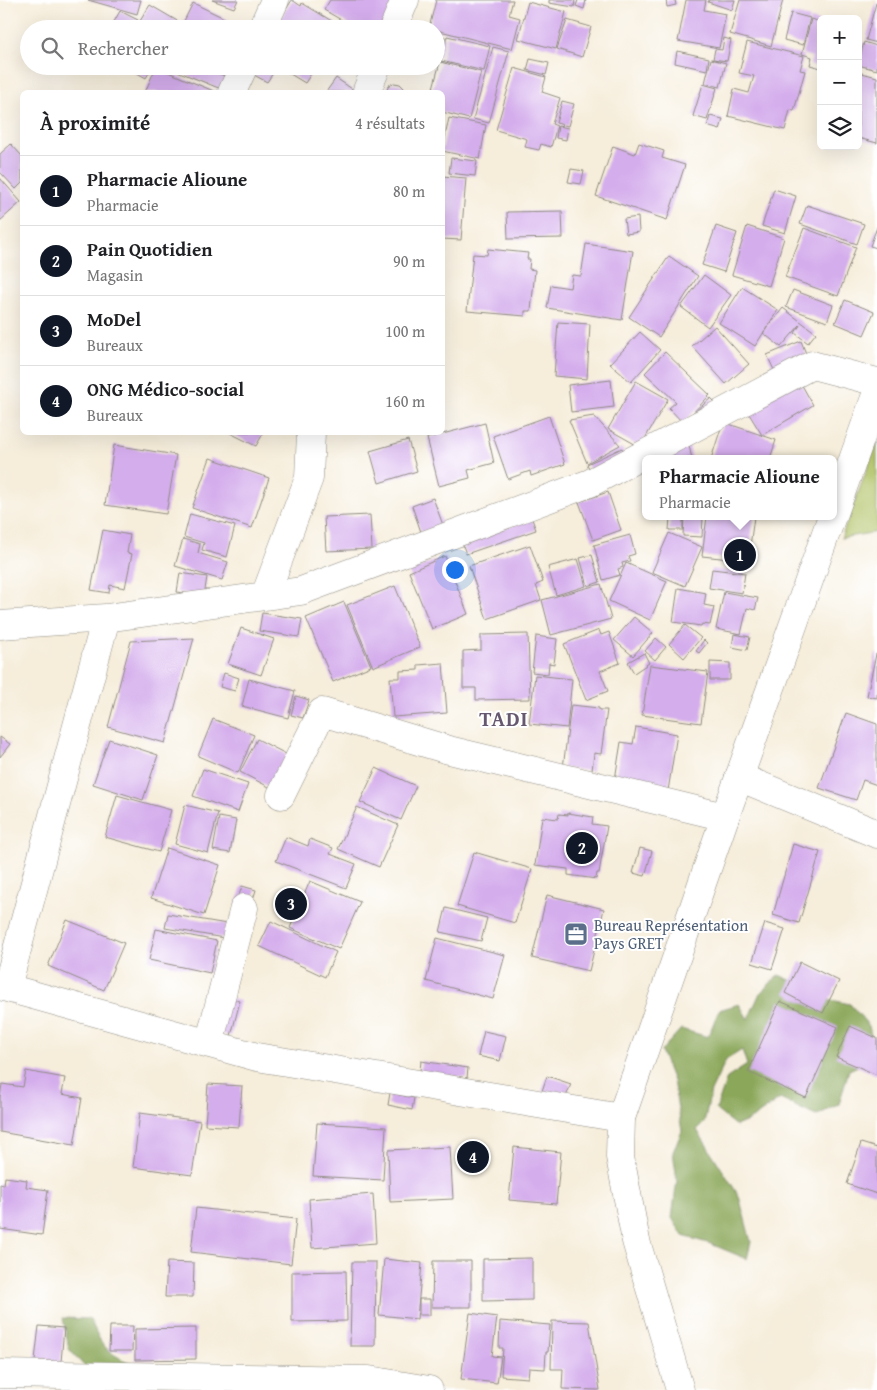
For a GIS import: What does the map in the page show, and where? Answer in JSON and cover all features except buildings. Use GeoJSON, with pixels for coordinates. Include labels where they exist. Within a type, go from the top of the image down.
{"type":"FeatureCollection","features":[{"type":"Feature","properties":{"kind":"street"},"geometry":{"type":"LineString","coordinates":[[266,20],[275,0]]}},
{"type":"Feature","properties":{"kind":"street"},"geometry":{"type":"LineString","coordinates":[[397,20],[405,0]]}},
{"type":"Feature","properties":{"kind":"street"},"geometry":{"type":"LineString","coordinates":[[233,90],[240,75]]}},
{"type":"Feature","properties":{"kind":"street"},"geometry":{"type":"LineString","coordinates":[[643,455],[812,365],[877,382]]}},
{"type":"Feature","properties":{"kind":"street"},"geometry":{"type":"LineString","coordinates":[[837,505],[877,392]]}},
{"type":"Feature","properties":{"kind":"street"},"geometry":{"type":"LineString","coordinates":[[265,596],[309,478],[311,435]]}},
{"type":"Feature","properties":{"kind":"street"},"geometry":{"type":"LineString","coordinates":[[0,625],[106,618],[301,591],[590,483],[642,455]]}},
{"type":"Feature","properties":{"kind":"street"},"geometry":{"type":"LineString","coordinates":[[680,1390],[636,1241],[620,1157],[621,1118],[831,520]]}},
{"type":"Feature","properties":{"kind":"street"},"geometry":{"type":"LineString","coordinates":[[106,618],[4,986],[257,1057],[621,1118]]}},
{"type":"Feature","properties":{"kind":"street"},"geometry":{"type":"LineString","coordinates":[[281,795],[322,712],[450,750],[725,817]]}},
{"type":"Feature","properties":{"kind":"street"},"geometry":{"type":"LineString","coordinates":[[739,777],[877,834]]}},
{"type":"Feature","properties":{"kind":"street"},"geometry":{"type":"LineString","coordinates":[[209,1044],[244,908]]}},
{"type":"Feature","properties":{"kind":"street"},"geometry":{"type":"LineString","coordinates":[[0,1374],[370,1380],[429,1390]]}},
{"type":"Feature","properties":{"kind":"green space"},"geometry":{"type":"Polygon","coordinates":[[[877,443],[877,532],[841,538],[877,443]]]}},
{"type":"Feature","properties":{"kind":"green space"},"geometry":{"type":"Polygon","coordinates":[[[779,975],[802,985],[822,998],[850,1004],[869,1026],[876,1058],[849,1070],[839,1104],[816,1116],[780,1099],[752,1119],[736,1126],[716,1110],[727,1078],[747,1065],[742,1050],[726,1060],[711,1091],[704,1123],[697,1130],[739,1196],[751,1242],[747,1259],[711,1244],[683,1236],[672,1218],[677,1180],[673,1152],[682,1131],[673,1081],[661,1051],[681,1029],[708,1037],[719,1010],[739,1004],[748,1019],[760,993],[779,975]]]}},
{"type":"Feature","properties":{"kind":"green space"},"geometry":{"type":"Polygon","coordinates":[[[63,1318],[90,1319],[105,1347],[132,1364],[135,1390],[89,1390],[85,1367],[69,1349],[63,1318]]]}},
{"type":"Feature","properties":{"kind":"place","name":"Pharmacie Alioune"},"geometry":{"type":"Point","coordinates":[740,555]}},
{"type":"Feature","properties":{"kind":"place","name":"Pain Quotidien"},"geometry":{"type":"Point","coordinates":[582,848]}},
{"type":"Feature","properties":{"kind":"place","name":"MoDel"},"geometry":{"type":"Point","coordinates":[291,904]}},
{"type":"Feature","properties":{"kind":"place","name":"Bureau Représentation Pays GRET"},"geometry":{"type":"Point","coordinates":[576,934]}},
{"type":"Feature","properties":{"kind":"place","name":"ONG Médico-social"},"geometry":{"type":"Point","coordinates":[473,1157]}},
{"type":"Feature","properties":{"kind":"district","name":"TADI"},"geometry":{"type":"Point","coordinates":[504,719]}}]}
